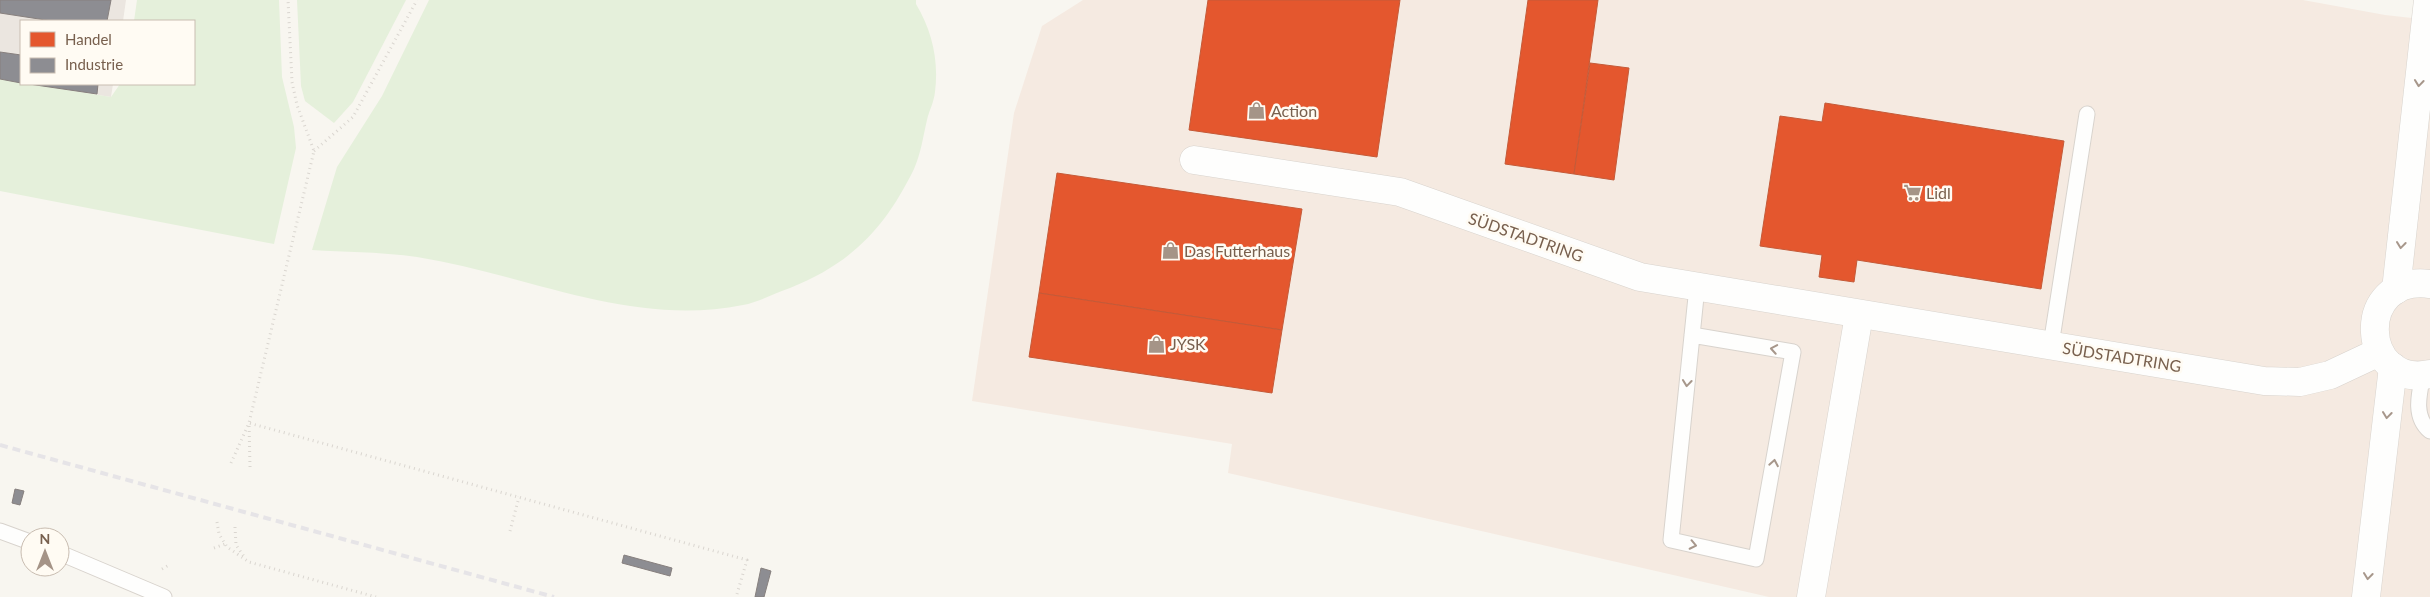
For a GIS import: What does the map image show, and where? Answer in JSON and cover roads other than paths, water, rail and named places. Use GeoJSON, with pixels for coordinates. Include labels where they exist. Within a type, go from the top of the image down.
{"type":"FeatureCollection","features":[{"type":"Feature","properties":{"kind":"street"},"geometry":{"type":"LineString","coordinates":[[2396,290],[2428,0]]}},
{"type":"Feature","properties":{"kind":"street","name":"SÜDSTADTRING"},"geometry":{"type":"LineString","coordinates":[[1194,160],[1400,192],[1640,277],[1859,315],[2264,381],[2300,382],[2386,359]]}},
{"type":"Feature","properties":{"kind":"street"},"geometry":{"type":"LineString","coordinates":[[2427,374],[2407,373],[2386,359],[2374,339],[2373,324],[2377,311],[2385,299],[2396,290],[2412,284],[2430,284]]}},
{"type":"Feature","properties":{"kind":"street"},"geometry":{"type":"LineString","coordinates":[[1811,597],[1859,315]]}},
{"type":"Feature","properties":{"kind":"street"},"geometry":{"type":"LineString","coordinates":[[2366,597],[2386,359]]}},
{"type":"Feature","properties":{"kind":"lane"},"geometry":{"type":"LineString","coordinates":[[2051,345],[2087,114]]}},
{"type":"Feature","properties":{"kind":"lane"},"geometry":{"type":"LineString","coordinates":[[1692,335],[1793,352],[1756,559],[1671,540],[1692,335],[1697,287]]}},
{"type":"Feature","properties":{"kind":"lane"},"geometry":{"type":"LineString","coordinates":[[2427,374],[2418,396],[2419,414],[2430,431]]}},
{"type":"Feature","properties":{"kind":"lane"},"geometry":{"type":"LineString","coordinates":[[0,531],[20,538]]}},
{"type":"Feature","properties":{"kind":"lane"},"geometry":{"type":"LineString","coordinates":[[70,557],[164,597]]}},
{"type":"Feature","properties":{"kind":"railway"},"geometry":{"type":"LineString","coordinates":[[0,445],[554,597]]}},
{"type":"Feature","properties":{"kind":"place","name":"Action"},"geometry":{"type":"Point","coordinates":[1257,111]}},
{"type":"Feature","properties":{"kind":"place","name":"Lidl"},"geometry":{"type":"Point","coordinates":[1912,193]}},
{"type":"Feature","properties":{"kind":"place","name":"Das Futterhaus"},"geometry":{"type":"Point","coordinates":[1170,251]}},
{"type":"Feature","properties":{"kind":"place","name":"JYSK"},"geometry":{"type":"Point","coordinates":[1156,344]}}]}
